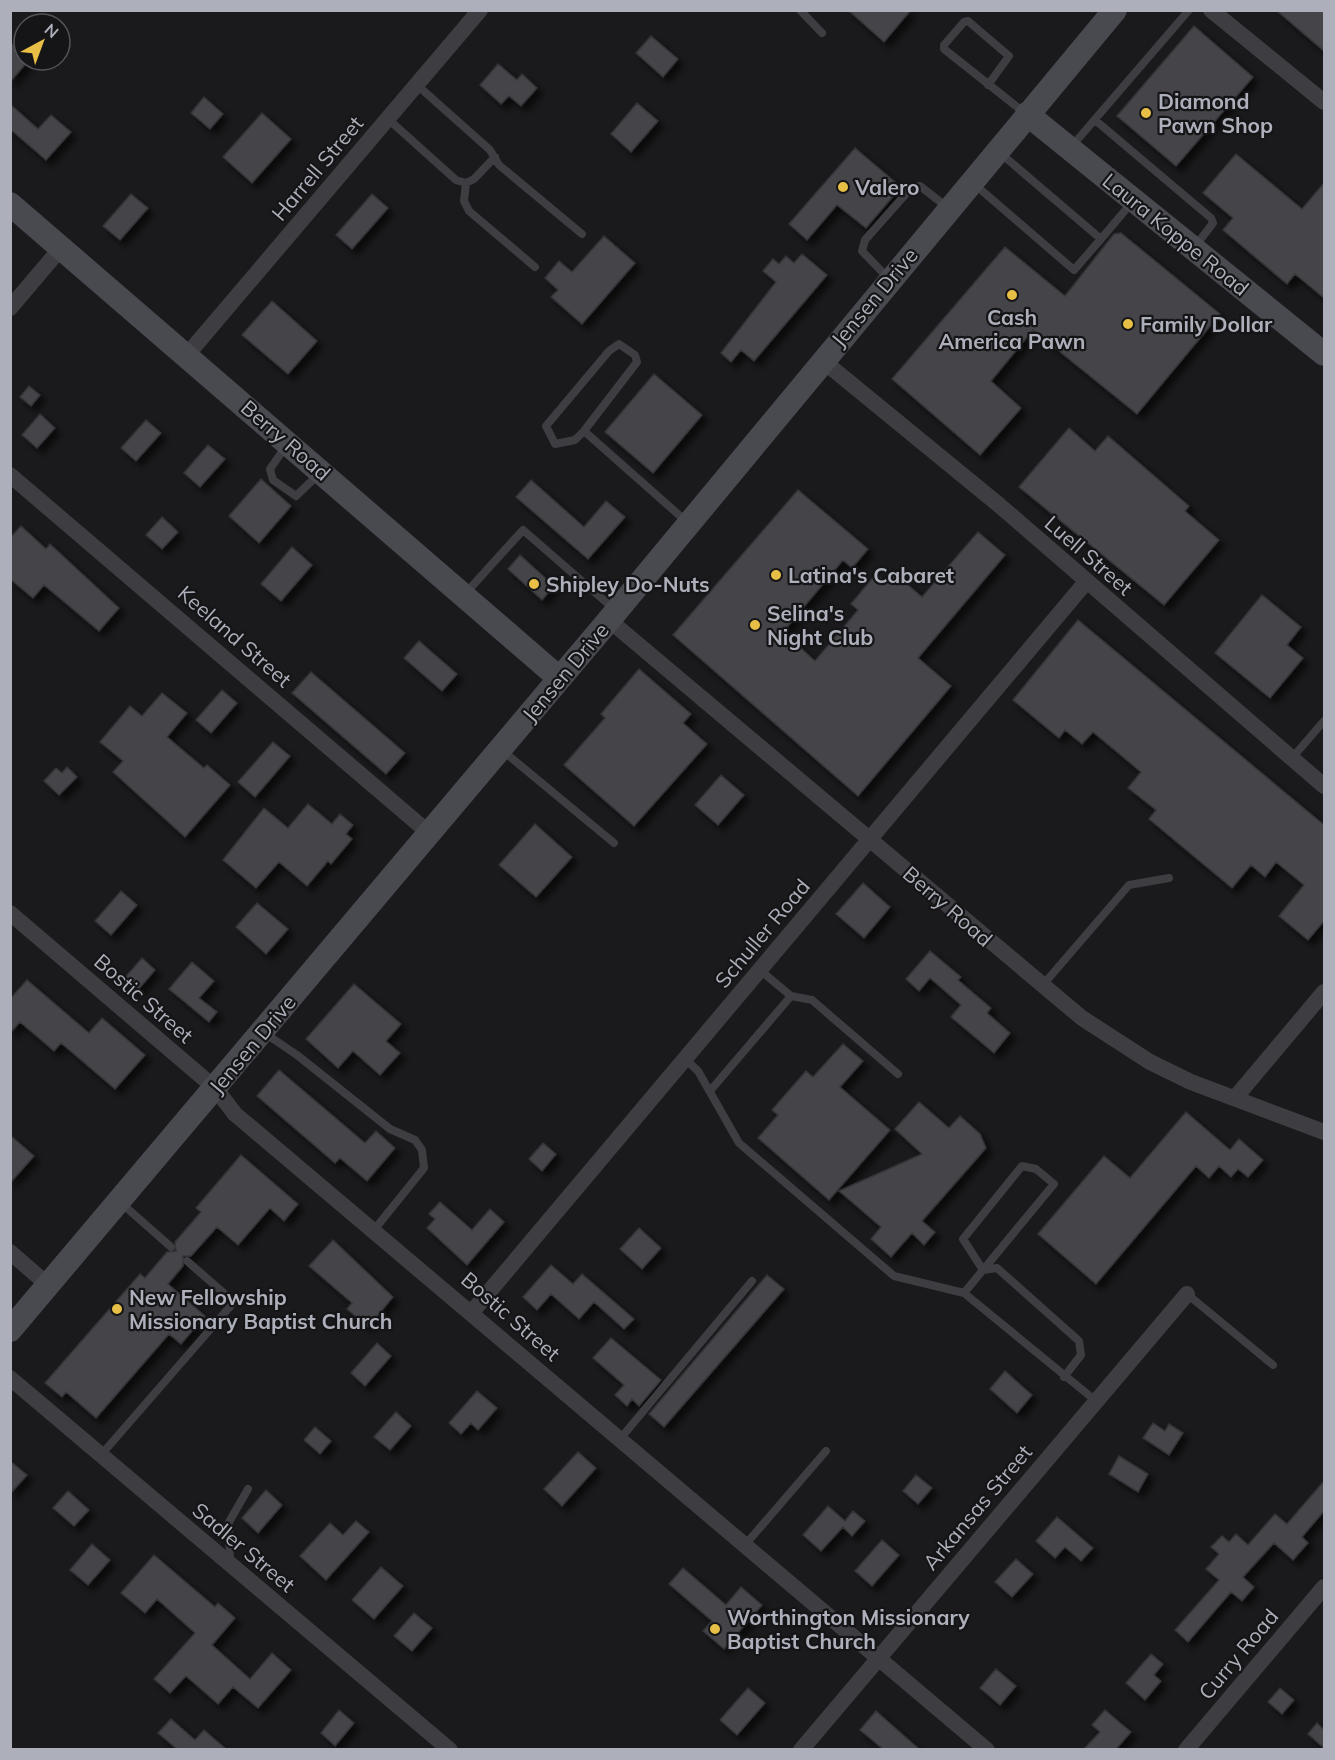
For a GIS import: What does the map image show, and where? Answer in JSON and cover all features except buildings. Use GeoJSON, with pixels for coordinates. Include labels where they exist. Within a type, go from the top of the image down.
{"type":"FeatureCollection","features":[{"type":"Feature","properties":{"kind":"main road","name":"Jensen Drive"},"geometry":{"type":"LineString","coordinates":[[10,1330],[560,678],[1114,10]]}},
{"type":"Feature","properties":{"kind":"main road","name":"Laura Koppe Road"},"geometry":{"type":"LineString","coordinates":[[1027,114],[1324,354]]}},
{"type":"Feature","properties":{"kind":"main road","name":"Berry Road"},"geometry":{"type":"LineString","coordinates":[[10,204],[560,678]]}},
{"type":"Feature","properties":{"kind":"street","name":"Harrell Street"},"geometry":{"type":"LineString","coordinates":[[187,355],[480,10]]}},
{"type":"Feature","properties":{"kind":"street"},"geometry":{"type":"LineString","coordinates":[[1210,10],[1324,102]]}},
{"type":"Feature","properties":{"kind":"street"},"geometry":{"type":"LineString","coordinates":[[10,308],[61,248]]}},
{"type":"Feature","properties":{"kind":"street","name":"Luell Street"},"geometry":{"type":"LineString","coordinates":[[822,360],[999,505],[1324,786]]}},
{"type":"Feature","properties":{"kind":"street","name":"Keeland Street"},"geometry":{"type":"LineString","coordinates":[[10,475],[429,833]]}},
{"type":"Feature","properties":{"kind":"street","name":"Schuller Road"},"geometry":{"type":"LineString","coordinates":[[472,1312],[1086,582]]}},
{"type":"Feature","properties":{"kind":"street","name":"Berry Road"},"geometry":{"type":"LineString","coordinates":[[612,615],[1041,986],[1082,1018],[1150,1062],[1191,1082],[1324,1132]]}},
{"type":"Feature","properties":{"kind":"street","name":"Bostic Street"},"geometry":{"type":"LineString","coordinates":[[10,913],[215,1088],[235,1114],[987,1749]]}},
{"type":"Feature","properties":{"kind":"street"},"geometry":{"type":"LineString","coordinates":[[1235,1098],[1324,992]]}},
{"type":"Feature","properties":{"kind":"street"},"geometry":{"type":"LineString","coordinates":[[10,1252],[48,1285]]}},
{"type":"Feature","properties":{"kind":"street","name":"Arkansas Street"},"geometry":{"type":"LineString","coordinates":[[801,1749],[1187,1294]]}},
{"type":"Feature","properties":{"kind":"street","name":"Sadler Street"},"geometry":{"type":"LineString","coordinates":[[10,1378],[450,1749]]}},
{"type":"Feature","properties":{"kind":"street","name":"Curry Road"},"geometry":{"type":"LineString","coordinates":[[1186,1749],[1324,1587]]}},
{"type":"Feature","properties":{"kind":"lane"},"geometry":{"type":"LineString","coordinates":[[800,10],[822,33]]}},
{"type":"Feature","properties":{"kind":"lane"},"geometry":{"type":"LineString","coordinates":[[1070,149],[1189,10]]}},
{"type":"Feature","properties":{"kind":"lane"},"geometry":{"type":"LineString","coordinates":[[987,85],[1009,56],[968,21],[964,22],[944,45],[944,49],[987,85],[1027,114]]}},
{"type":"Feature","properties":{"kind":"lane"},"geometry":{"type":"LineString","coordinates":[[417,85],[490,150],[499,165],[582,234]]}},
{"type":"Feature","properties":{"kind":"lane"},"geometry":{"type":"LineString","coordinates":[[388,119],[456,180],[466,183],[474,179],[495,158]]}},
{"type":"Feature","properties":{"kind":"lane"},"geometry":{"type":"LineString","coordinates":[[1095,120],[1211,218],[1213,223],[1194,248]]}},
{"type":"Feature","properties":{"kind":"lane"},"geometry":{"type":"LineString","coordinates":[[997,150],[1101,239]]}},
{"type":"Feature","properties":{"kind":"lane"},"geometry":{"type":"LineString","coordinates":[[971,181],[1074,270],[1134,200]]}},
{"type":"Feature","properties":{"kind":"lane"},"geometry":{"type":"LineString","coordinates":[[466,183],[464,201],[469,211],[535,267]]}},
{"type":"Feature","properties":{"kind":"lane"},"geometry":{"type":"LineString","coordinates":[[889,279],[862,251],[865,240],[912,187],[920,186],[948,209]]}},
{"type":"Feature","properties":{"kind":"lane"},"geometry":{"type":"LineString","coordinates":[[619,344],[634,356],[637,362],[584,431],[575,440],[555,444],[546,426],[609,351],[619,344]]}},
{"type":"Feature","properties":{"kind":"lane"},"geometry":{"type":"LineString","coordinates":[[584,431],[688,523]]}},
{"type":"Feature","properties":{"kind":"lane"},"geometry":{"type":"LineString","coordinates":[[289,443],[273,461],[270,469],[273,480],[296,496],[310,486],[321,471]]}},
{"type":"Feature","properties":{"kind":"lane"},"geometry":{"type":"LineString","coordinates":[[464,595],[523,530],[612,615]]}},
{"type":"Feature","properties":{"kind":"lane"},"geometry":{"type":"LineString","coordinates":[[1292,758],[1324,721]]}},
{"type":"Feature","properties":{"kind":"lane"},"geometry":{"type":"LineString","coordinates":[[500,749],[614,843]]}},
{"type":"Feature","properties":{"kind":"lane"},"geometry":{"type":"LineString","coordinates":[[1041,986],[1129,885],[1169,878]]}},
{"type":"Feature","properties":{"kind":"lane"},"geometry":{"type":"LineString","coordinates":[[760,970],[791,996],[812,1000],[898,1074]]}},
{"type":"Feature","properties":{"kind":"lane"},"geometry":{"type":"LineString","coordinates":[[710,1091],[791,996]]}},
{"type":"Feature","properties":{"kind":"lane"},"geometry":{"type":"LineString","coordinates":[[262,1032],[297,1055],[390,1129],[415,1140],[422,1150],[424,1168],[374,1230]]}},
{"type":"Feature","properties":{"kind":"lane"},"geometry":{"type":"LineString","coordinates":[[685,1059],[698,1071],[739,1143],[894,1276],[964,1293],[1096,1401]]}},
{"type":"Feature","properties":{"kind":"lane"},"geometry":{"type":"LineString","coordinates":[[964,1293],[983,1270],[1054,1184],[1036,1169],[1022,1166],[963,1239],[983,1270]]}},
{"type":"Feature","properties":{"kind":"lane"},"geometry":{"type":"LineString","coordinates":[[120,1202],[171,1247]]}},
{"type":"Feature","properties":{"kind":"lane"},"geometry":{"type":"LineString","coordinates":[[100,1455],[234,1302],[188,1261]]}},
{"type":"Feature","properties":{"kind":"lane"},"geometry":{"type":"LineString","coordinates":[[983,1270],[997,1269],[1079,1341],[1081,1355],[1064,1377]]}},
{"type":"Feature","properties":{"kind":"lane"},"geometry":{"type":"LineString","coordinates":[[620,1439],[752,1281]]}},
{"type":"Feature","properties":{"kind":"lane"},"geometry":{"type":"LineString","coordinates":[[1187,1294],[1273,1365]]}},
{"type":"Feature","properties":{"kind":"lane"},"geometry":{"type":"LineString","coordinates":[[745,1545],[826,1451]]}},
{"type":"Feature","properties":{"kind":"lane"},"geometry":{"type":"LineString","coordinates":[[230,1564],[229,1522],[248,1489]]}},
{"type":"Feature","properties":{"kind":"place","name":"Diamond Pawn Shop"},"geometry":{"type":"Point","coordinates":[1146,113]}},
{"type":"Feature","properties":{"kind":"place","name":"Valero"},"geometry":{"type":"Point","coordinates":[843,187]}},
{"type":"Feature","properties":{"kind":"place","name":"Cash America Pawn"},"geometry":{"type":"Point","coordinates":[1012,295]}},
{"type":"Feature","properties":{"kind":"place","name":"Family Dollar"},"geometry":{"type":"Point","coordinates":[1128,324]}},
{"type":"Feature","properties":{"kind":"place","name":"Latina's Cabaret"},"geometry":{"type":"Point","coordinates":[776,575]}},
{"type":"Feature","properties":{"kind":"place","name":"Shipley Do-Nuts"},"geometry":{"type":"Point","coordinates":[534,584]}},
{"type":"Feature","properties":{"kind":"place","name":"Selina's Night Club"},"geometry":{"type":"Point","coordinates":[755,625]}},
{"type":"Feature","properties":{"kind":"place","name":"New Fellowship Missionary Baptist Church"},"geometry":{"type":"Point","coordinates":[117,1309]}},
{"type":"Feature","properties":{"kind":"place","name":"Worthington Missionary Baptist Church"},"geometry":{"type":"Point","coordinates":[715,1629]}}]}
